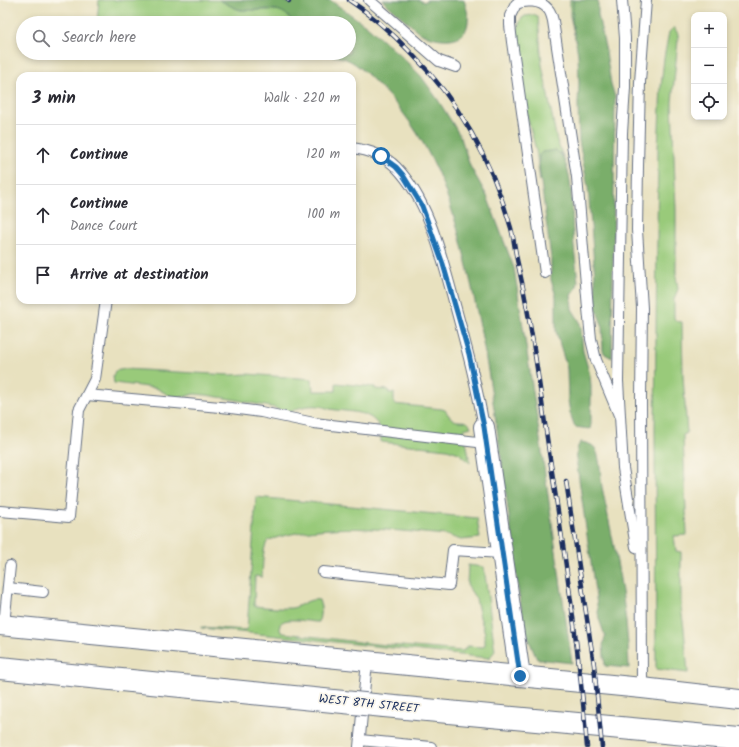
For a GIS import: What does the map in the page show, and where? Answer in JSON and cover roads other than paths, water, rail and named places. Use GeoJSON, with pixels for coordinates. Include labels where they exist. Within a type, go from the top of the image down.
{"type":"FeatureCollection","features":[{"type":"Feature","properties":{"kind":"main road","name":"WEST 8TH STREET"},"geometry":{"type":"LineString","coordinates":[[0,668],[739,739]]}},
{"type":"Feature","properties":{"kind":"street"},"geometry":{"type":"LineString","coordinates":[[485,435],[520,676]]}},
{"type":"Feature","properties":{"kind":"street"},"geometry":{"type":"LineString","coordinates":[[2,625],[642,688],[739,699]]}},
{"type":"Feature","properties":{"kind":"lane"},"geometry":{"type":"LineString","coordinates":[[369,0],[439,61],[456,67]]}},
{"type":"Feature","properties":{"kind":"lane"},"geometry":{"type":"LineString","coordinates":[[622,0],[625,38],[625,66],[618,333],[620,414],[623,468],[636,545],[641,587]]}},
{"type":"Feature","properties":{"kind":"lane"},"geometry":{"type":"LineString","coordinates":[[642,688],[640,398],[642,308],[637,230],[640,82],[646,0]]}},
{"type":"Feature","properties":{"kind":"lane"},"geometry":{"type":"LineString","coordinates":[[546,273],[515,68],[510,25],[510,16],[516,4],[526,2],[533,2],[548,8],[553,21],[577,177],[593,351],[620,414]]}},
{"type":"Feature","properties":{"kind":"lane"},"geometry":{"type":"LineString","coordinates":[[87,395],[261,412],[314,423],[485,435],[469,354],[443,264],[422,206],[409,183],[396,167],[371,153],[356,149]]}},
{"type":"Feature","properties":{"kind":"lane"},"geometry":{"type":"LineString","coordinates":[[0,511],[70,517],[79,410],[95,379],[105,304]]}},
{"type":"Feature","properties":{"kind":"lane"},"geometry":{"type":"LineString","coordinates":[[323,572],[449,585],[453,550],[502,553]]}},
{"type":"Feature","properties":{"kind":"lane"},"geometry":{"type":"LineString","coordinates":[[2,625],[10,566]]}},
{"type":"Feature","properties":{"kind":"lane"},"geometry":{"type":"LineString","coordinates":[[8,588],[43,592]]}},
{"type":"Feature","properties":{"kind":"lane"},"geometry":{"type":"LineString","coordinates":[[367,661],[359,743],[431,747]]}},
{"type":"Feature","properties":{"kind":"railway"},"geometry":{"type":"LineString","coordinates":[[349,0],[374,18],[397,38],[444,91],[459,112],[484,156],[503,204],[512,232],[535,358],[571,599],[587,747]]}},
{"type":"Feature","properties":{"kind":"railway"},"geometry":{"type":"LineString","coordinates":[[566,481],[594,665],[602,747]]}}]}
